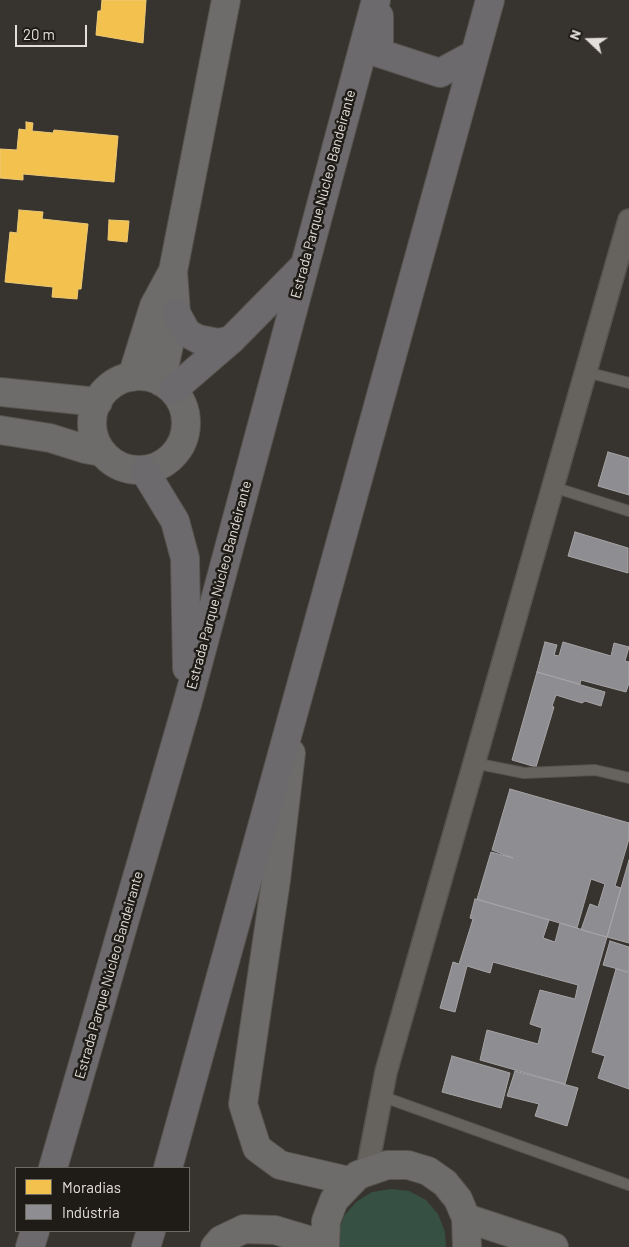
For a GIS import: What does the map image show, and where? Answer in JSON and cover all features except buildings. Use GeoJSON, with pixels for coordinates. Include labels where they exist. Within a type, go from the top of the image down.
{"type":"FeatureCollection","features":[{"type":"Feature","properties":{"kind":"highway"},"geometry":{"type":"LineString","coordinates":[[377,0],[379,54],[440,73],[475,54]]}},
{"type":"Feature","properties":{"kind":"highway","name":"Estrada Parque Núcleo Bandeirante"},"geometry":{"type":"LineString","coordinates":[[53,1167],[188,701],[302,267],[377,0]]}},
{"type":"Feature","properties":{"kind":"highway"},"geometry":{"type":"LineString","coordinates":[[168,1167],[490,0]]}},
{"type":"Feature","properties":{"kind":"highway"},"geometry":{"type":"LineString","coordinates":[[167,386],[231,340],[302,267]]}},
{"type":"Feature","properties":{"kind":"highway"},"geometry":{"type":"LineString","coordinates":[[176,313],[187,333],[198,339],[218,343],[231,340]]}},
{"type":"Feature","properties":{"kind":"highway"},"geometry":{"type":"LineString","coordinates":[[144,470],[175,521],[185,558],[188,701]]}},
{"type":"Feature","properties":{"kind":"highway"},"geometry":{"type":"LineString","coordinates":[[30,1247],[35,1232]]}},
{"type":"Feature","properties":{"kind":"highway"},"geometry":{"type":"LineString","coordinates":[[146,1247],[151,1232]]}},
{"type":"Feature","properties":{"kind":"street"},"geometry":{"type":"LineString","coordinates":[[167,386],[176,313],[173,271],[226,0]]}},
{"type":"Feature","properties":{"kind":"street"},"geometry":{"type":"LineString","coordinates":[[358,1176],[629,220]]}},
{"type":"Feature","properties":{"kind":"street"},"geometry":{"type":"LineString","coordinates":[[132,377],[154,306],[173,271]]}},
{"type":"Feature","properties":{"kind":"street"},"geometry":{"type":"LineString","coordinates":[[0,430],[50,438],[85,449],[102,452],[121,466],[132,470],[157,467],[177,451],[183,439],[186,426],[185,413],[167,386],[147,376],[132,377],[118,381],[106,390],[98,402],[93,427],[96,440],[102,452]]}},
{"type":"Feature","properties":{"kind":"street"},"geometry":{"type":"LineString","coordinates":[[0,392],[98,402]]}},
{"type":"Feature","properties":{"kind":"street"},"geometry":{"type":"LineString","coordinates":[[297,697],[276,880],[243,1104],[257,1148],[280,1165],[358,1176]]}},
{"type":"Feature","properties":{"kind":"street"},"geometry":{"type":"LineString","coordinates":[[215,1247],[221,1240],[244,1229],[275,1230],[325,1246],[326,1221],[334,1200],[358,1176],[387,1165],[408,1165],[428,1171],[445,1183],[458,1199],[466,1218],[467,1247]]}},
{"type":"Feature","properties":{"kind":"street"},"geometry":{"type":"LineString","coordinates":[[466,1218],[554,1247]]}},
{"type":"Feature","properties":{"kind":"lane"},"geometry":{"type":"LineString","coordinates":[[586,372],[629,383]]}},
{"type":"Feature","properties":{"kind":"lane"},"geometry":{"type":"LineString","coordinates":[[553,487],[629,511]]}},
{"type":"Feature","properties":{"kind":"lane"},"geometry":{"type":"LineString","coordinates":[[474,763],[524,773],[595,770],[629,778]]}},
{"type":"Feature","properties":{"kind":"lane"},"geometry":{"type":"LineString","coordinates":[[381,1096],[629,1185]]}},
{"type":"Feature","properties":{"kind":"green space"},"geometry":{"type":"Polygon","coordinates":[[[391,1189],[409,1191],[426,1200],[438,1214],[445,1232],[446,1247],[338,1247],[338,1234],[344,1216],[356,1202],[372,1192],[391,1189]]]}}]}
